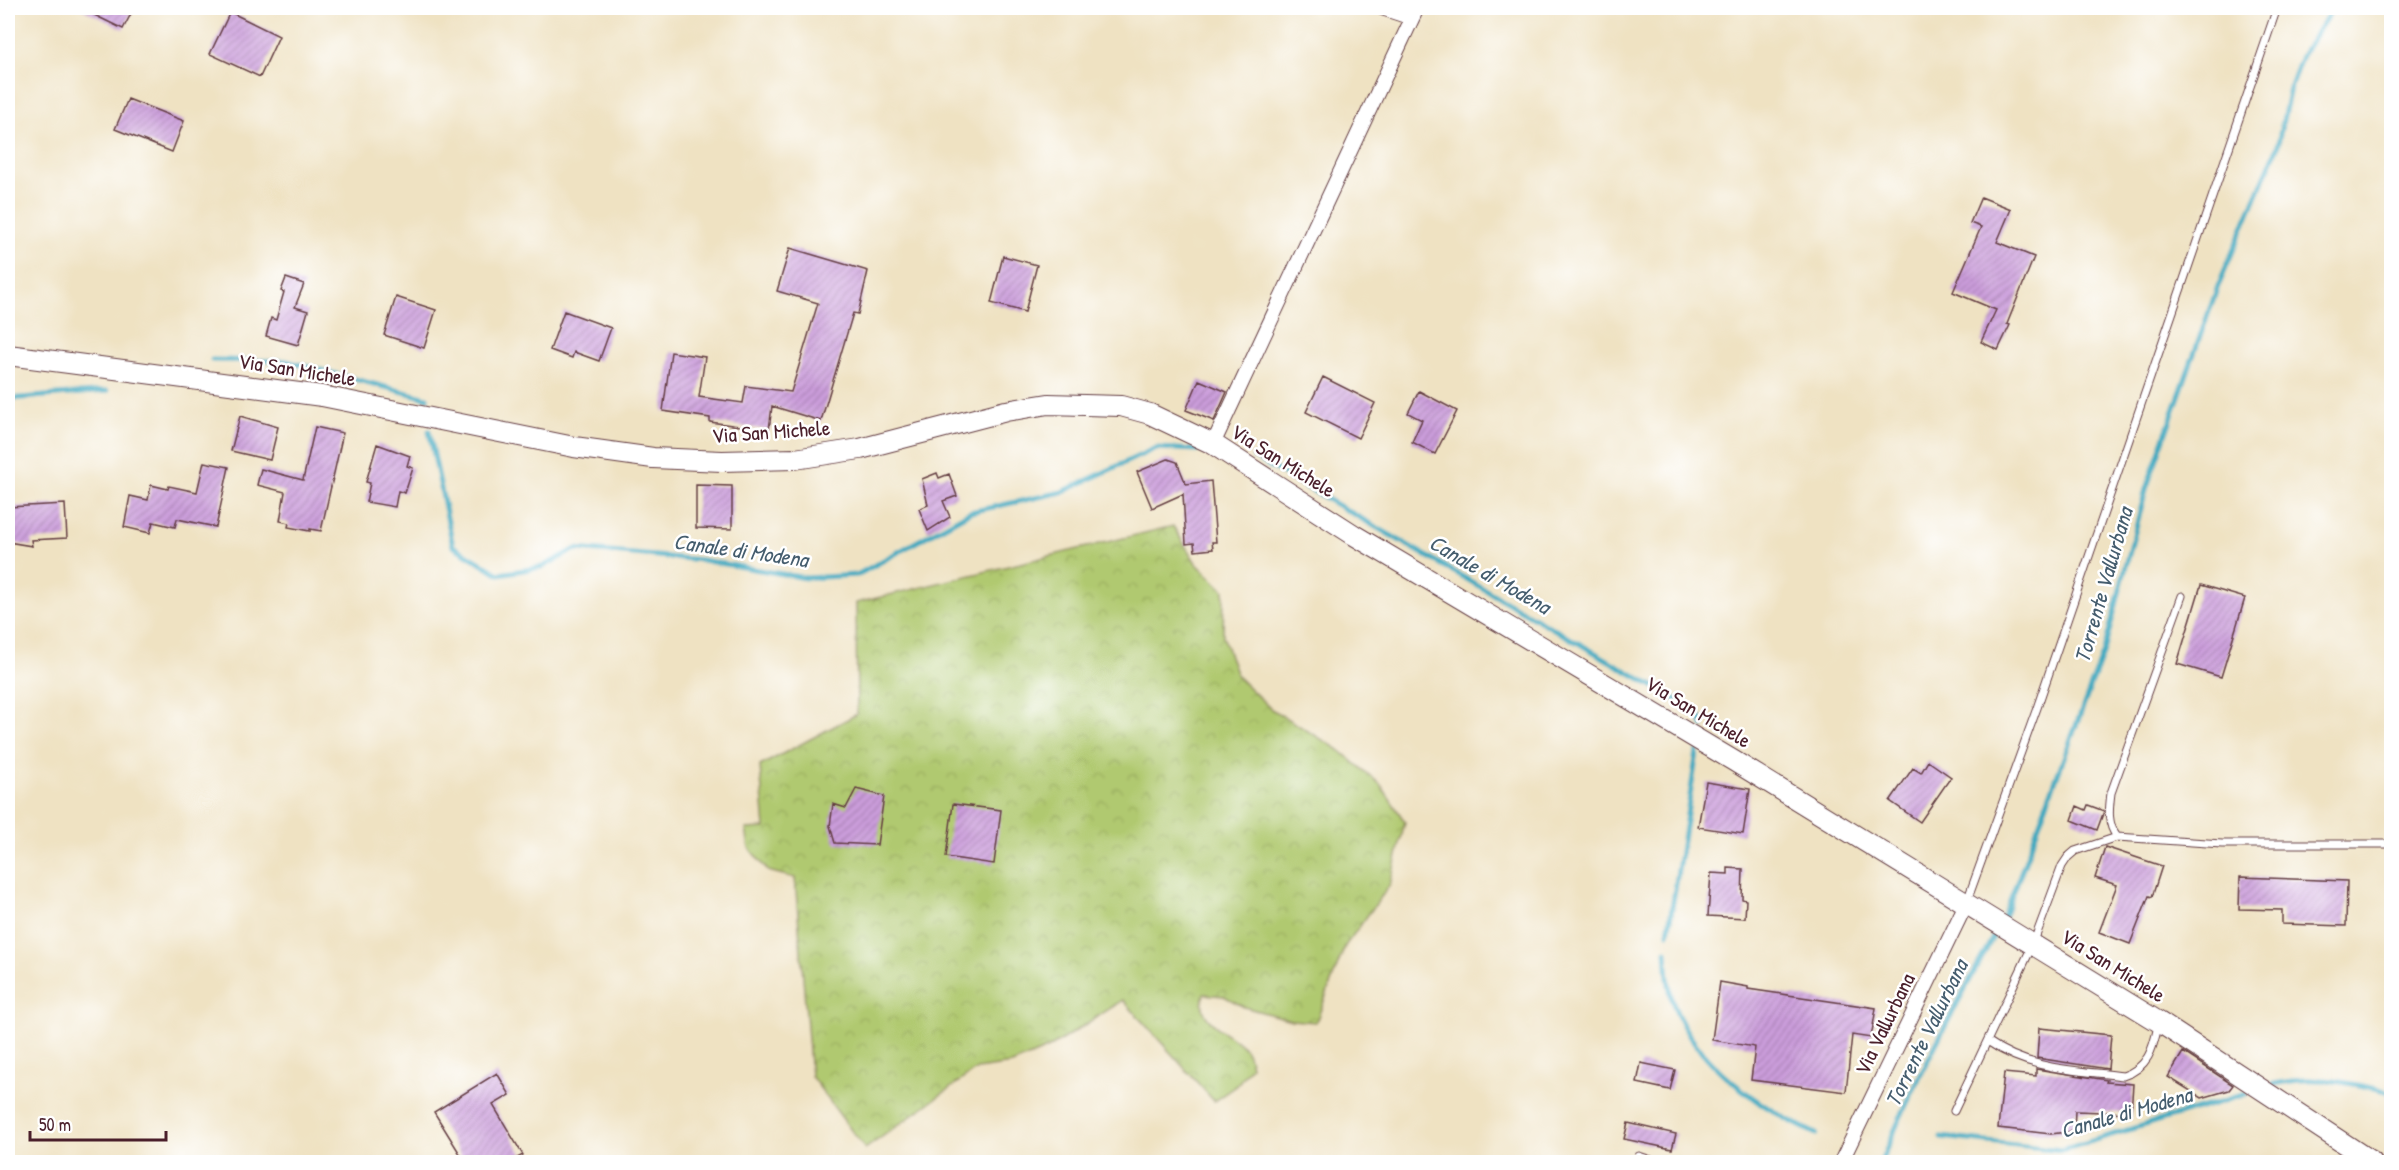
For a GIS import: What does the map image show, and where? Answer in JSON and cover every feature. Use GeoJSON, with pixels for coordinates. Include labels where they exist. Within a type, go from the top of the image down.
{"type":"FeatureCollection","features":[{"type":"Feature","properties":{"kind":"main road","name":"Via San Michele"},"geometry":{"type":"LineString","coordinates":[[8,355],[322,396],[562,445],[653,458],[722,461],[795,459],[860,449],[1006,411],[1048,404],[1121,406],[1150,414],[1213,444],[1354,535],[1734,761],[2159,1023],[2372,1162]]}},
{"type":"Feature","properties":{"kind":"street"},"geometry":{"type":"LineString","coordinates":[[1213,444],[1415,13],[1382,8]]}},
{"type":"Feature","properties":{"kind":"street","name":"Via Vallurbana"},"geometry":{"type":"LineString","coordinates":[[1842,1162],[1973,908]]}},
{"type":"Feature","properties":{"kind":"lane"},"geometry":{"type":"LineString","coordinates":[[1973,908],[2037,708],[2277,8]]}},
{"type":"Feature","properties":{"kind":"lane"},"geometry":{"type":"LineString","coordinates":[[2117,837],[2109,821],[2111,794],[2182,596]]}},
{"type":"Feature","properties":{"kind":"lane"},"geometry":{"type":"LineString","coordinates":[[1954,1111],[1989,1041],[2025,940],[2067,857],[2090,845],[2117,837],[2222,844],[2391,844]]}},
{"type":"Feature","properties":{"kind":"lane"},"geometry":{"type":"LineString","coordinates":[[1989,1041],[2007,1054],[2033,1064],[2123,1076],[2134,1073],[2152,1053],[2159,1023]]}},
{"type":"Feature","properties":{"kind":"lane"},"geometry":{"type":"LineString","coordinates":[[1639,1156],[1657,1162]]}},
{"type":"Feature","properties":{"kind":"green space"},"geometry":{"type":"Polygon","coordinates":[[[1173,526],[1196,563],[1224,590],[1223,636],[1237,676],[1271,709],[1338,749],[1381,785],[1405,822],[1390,885],[1345,946],[1316,1022],[1291,1020],[1244,1007],[1224,996],[1204,994],[1204,1013],[1215,1026],[1244,1048],[1251,1066],[1237,1085],[1214,1101],[1123,1000],[1049,1048],[1012,1064],[977,1069],[865,1149],[811,1076],[795,878],[768,871],[749,848],[746,829],[765,828],[760,766],[857,714],[856,603],[1173,526]]]}},
{"type":"Feature","properties":{"kind":"building"},"geometry":{"type":"Polygon","coordinates":[[[80,8],[134,8],[123,29],[80,8]]]}},
{"type":"Feature","properties":{"kind":"building"},"geometry":{"type":"Polygon","coordinates":[[[230,12],[279,36],[260,77],[210,54],[230,12]]]}},
{"type":"Feature","properties":{"kind":"building"},"geometry":{"type":"Polygon","coordinates":[[[128,99],[184,121],[172,152],[115,129],[128,99]]]}},
{"type":"Feature","properties":{"kind":"building"},"geometry":{"type":"Polygon","coordinates":[[[1981,197],[2011,209],[1997,242],[2034,257],[2007,324],[2010,325],[1998,350],[1981,342],[1996,310],[1953,292],[1981,227],[1970,223],[1981,197]]]}},
{"type":"Feature","properties":{"kind":"building"},"geometry":{"type":"Polygon","coordinates":[[[790,248],[868,271],[858,314],[853,313],[821,421],[772,406],[769,430],[710,422],[710,418],[663,411],[671,352],[705,357],[699,397],[743,403],[746,386],[791,392],[818,303],[777,291],[790,248]]]}},
{"type":"Feature","properties":{"kind":"building"},"geometry":{"type":"Polygon","coordinates":[[[1003,256],[1037,265],[1025,312],[991,303],[1003,256]]]}},
{"type":"Feature","properties":{"kind":"building"},"geometry":{"type":"Polygon","coordinates":[[[286,278],[304,284],[295,307],[308,311],[298,345],[266,336],[271,318],[276,320],[284,292],[281,291],[286,278]]]}},
{"type":"Feature","properties":{"kind":"building"},"geometry":{"type":"Polygon","coordinates":[[[396,297],[436,310],[424,348],[384,335],[396,297]]]}},
{"type":"Feature","properties":{"kind":"building"},"geometry":{"type":"Polygon","coordinates":[[[564,311],[611,328],[599,361],[574,352],[572,358],[550,350],[564,311]]]}},
{"type":"Feature","properties":{"kind":"building"},"geometry":{"type":"Polygon","coordinates":[[[1323,377],[1375,403],[1358,438],[1306,412],[1323,377]]]}},
{"type":"Feature","properties":{"kind":"building"},"geometry":{"type":"Polygon","coordinates":[[[1199,380],[1227,392],[1214,421],[1186,410],[1199,380]]]}},
{"type":"Feature","properties":{"kind":"building"},"geometry":{"type":"Polygon","coordinates":[[[1419,391],[1457,411],[1435,454],[1412,442],[1422,420],[1408,413],[1419,391]]]}},
{"type":"Feature","properties":{"kind":"building"},"geometry":{"type":"Polygon","coordinates":[[[240,416],[278,427],[270,460],[231,451],[240,416]]]}},
{"type":"Feature","properties":{"kind":"building"},"geometry":{"type":"Polygon","coordinates":[[[315,427],[343,433],[321,531],[288,527],[289,523],[280,521],[285,492],[257,485],[261,469],[303,480],[315,427]]]}},
{"type":"Feature","properties":{"kind":"building"},"geometry":{"type":"Polygon","coordinates":[[[377,444],[410,456],[407,466],[413,468],[405,493],[398,491],[395,507],[366,502],[370,483],[366,482],[377,444]]]}},
{"type":"Feature","properties":{"kind":"building"},"geometry":{"type":"Polygon","coordinates":[[[1168,459],[1177,462],[1186,484],[1211,481],[1216,542],[1212,542],[1213,549],[1195,551],[1194,543],[1186,544],[1183,494],[1152,508],[1137,472],[1168,459]]]}},
{"type":"Feature","properties":{"kind":"building"},"geometry":{"type":"Polygon","coordinates":[[[204,462],[229,467],[216,527],[177,519],[175,527],[153,522],[150,533],[124,527],[130,496],[148,500],[151,485],[197,492],[204,462]]]}},
{"type":"Feature","properties":{"kind":"building"},"geometry":{"type":"Polygon","coordinates":[[[937,473],[939,478],[949,474],[957,496],[943,501],[950,517],[928,531],[919,509],[928,505],[922,479],[937,473]]]}},
{"type":"Feature","properties":{"kind":"building"},"geometry":{"type":"Polygon","coordinates":[[[696,485],[732,486],[732,529],[696,528],[696,485]]]}},
{"type":"Feature","properties":{"kind":"building"},"geometry":{"type":"Polygon","coordinates":[[[65,504],[67,538],[31,540],[32,546],[8,542],[8,507],[65,504]]]}},
{"type":"Feature","properties":{"kind":"building"},"geometry":{"type":"Polygon","coordinates":[[[2201,585],[2245,598],[2221,677],[2177,664],[2201,585]]]}},
{"type":"Feature","properties":{"kind":"building"},"geometry":{"type":"Polygon","coordinates":[[[1928,761],[1951,777],[1920,822],[1890,801],[1913,768],[1921,773],[1928,761]]]}},
{"type":"Feature","properties":{"kind":"building"},"geometry":{"type":"Polygon","coordinates":[[[1706,782],[1750,789],[1743,834],[1698,827],[1706,782]]]}},
{"type":"Feature","properties":{"kind":"building"},"geometry":{"type":"Polygon","coordinates":[[[856,789],[884,796],[877,845],[835,843],[830,826],[833,804],[846,808],[856,789]]]}},
{"type":"Feature","properties":{"kind":"building"},"geometry":{"type":"Polygon","coordinates":[[[953,804],[1001,810],[994,864],[946,857],[953,804]]]}},
{"type":"Feature","properties":{"kind":"building"},"geometry":{"type":"Polygon","coordinates":[[[2088,805],[2104,811],[2097,830],[2072,820],[2077,806],[2086,810],[2088,805]]]}},
{"type":"Feature","properties":{"kind":"building"},"geometry":{"type":"Polygon","coordinates":[[[2105,847],[2162,866],[2152,897],[2149,896],[2130,944],[2099,932],[2117,885],[2095,878],[2105,847]]]}},
{"type":"Feature","properties":{"kind":"building"},"geometry":{"type":"Polygon","coordinates":[[[1728,868],[1743,869],[1742,899],[1746,900],[1745,918],[1708,916],[1711,873],[1728,874],[1728,868]]]}},
{"type":"Feature","properties":{"kind":"building"},"geometry":{"type":"Polygon","coordinates":[[[2240,877],[2347,881],[2346,926],[2282,924],[2282,910],[2239,909],[2240,877]]]}},
{"type":"Feature","properties":{"kind":"building"},"geometry":{"type":"Polygon","coordinates":[[[1720,982],[1748,987],[1748,989],[1876,1008],[1871,1038],[1852,1035],[1846,1092],[1751,1080],[1755,1047],[1712,1040],[1720,982]]]}},
{"type":"Feature","properties":{"kind":"building"},"geometry":{"type":"Polygon","coordinates":[[[2039,1028],[2111,1035],[2108,1069],[2037,1058],[2039,1028]]]}},
{"type":"Feature","properties":{"kind":"building"},"geometry":{"type":"Polygon","coordinates":[[[2183,1052],[2233,1085],[2229,1090],[2202,1098],[2168,1077],[2183,1052]]]}},
{"type":"Feature","properties":{"kind":"building"},"geometry":{"type":"Polygon","coordinates":[[[1641,1063],[1675,1070],[1670,1090],[1637,1083],[1641,1063]]]}},
{"type":"Feature","properties":{"kind":"building"},"geometry":{"type":"Polygon","coordinates":[[[2036,1069],[2107,1080],[2106,1082],[2133,1084],[2131,1113],[2075,1111],[2074,1131],[2051,1134],[1998,1128],[2004,1073],[2036,1076],[2036,1069]]]}},
{"type":"Feature","properties":{"kind":"building"},"geometry":{"type":"Polygon","coordinates":[[[497,1073],[510,1095],[493,1105],[523,1155],[510,1162],[465,1162],[434,1112],[497,1073]]]}},
{"type":"Feature","properties":{"kind":"building"},"geometry":{"type":"Polygon","coordinates":[[[1628,1123],[1676,1134],[1672,1149],[1624,1139],[1628,1123]]]}},
{"type":"Feature","properties":{"kind":"waterway","name":"Torrente Vallurbana"},"geometry":{"type":"LineString","coordinates":[[2003,920],[2104,651],[2146,489],[2218,286],[2277,148],[2290,88],[2303,53],[2333,8]]}},
{"type":"Feature","properties":{"kind":"waterway","name":"Canale di Modena"},"geometry":{"type":"LineString","coordinates":[[212,360],[286,361],[427,398]]}},
{"type":"Feature","properties":{"kind":"waterway","name":"Canale di Modena"},"geometry":{"type":"LineString","coordinates":[[8,399],[107,391]]}},
{"type":"Feature","properties":{"kind":"waterway","name":"Canale di Modena"},"geometry":{"type":"LineString","coordinates":[[429,431],[453,546],[499,574],[542,567],[576,549],[702,560],[806,578],[857,575],[970,512],[1062,492],[1156,448],[1197,450]]}},
{"type":"Feature","properties":{"kind":"waterway","name":"Canale di Modena"},"geometry":{"type":"LineString","coordinates":[[1254,457],[1693,709],[1699,714],[1703,726]]}},
{"type":"Feature","properties":{"kind":"waterway","name":"Canale di Modena"},"geometry":{"type":"LineString","coordinates":[[1668,933],[1697,752]]}},
{"type":"Feature","properties":{"kind":"waterway","name":"Torrente Vallurbana"},"geometry":{"type":"LineString","coordinates":[[1881,1162],[1921,1073],[1998,928]]}},
{"type":"Feature","properties":{"kind":"waterway","name":"Canale di Modena"},"geometry":{"type":"LineString","coordinates":[[1666,951],[1667,972],[1674,1006],[1684,1027],[1698,1047],[1714,1065],[1753,1098],[1816,1134]]}},
{"type":"Feature","properties":{"kind":"waterway","name":"Canale di Modena"},"geometry":{"type":"LineString","coordinates":[[2274,1084],[2319,1080],[2392,1092]]}},
{"type":"Feature","properties":{"kind":"waterway","name":"Canale di Modena"},"geometry":{"type":"LineString","coordinates":[[1941,1137],[2062,1150],[2246,1094]]}}]}
